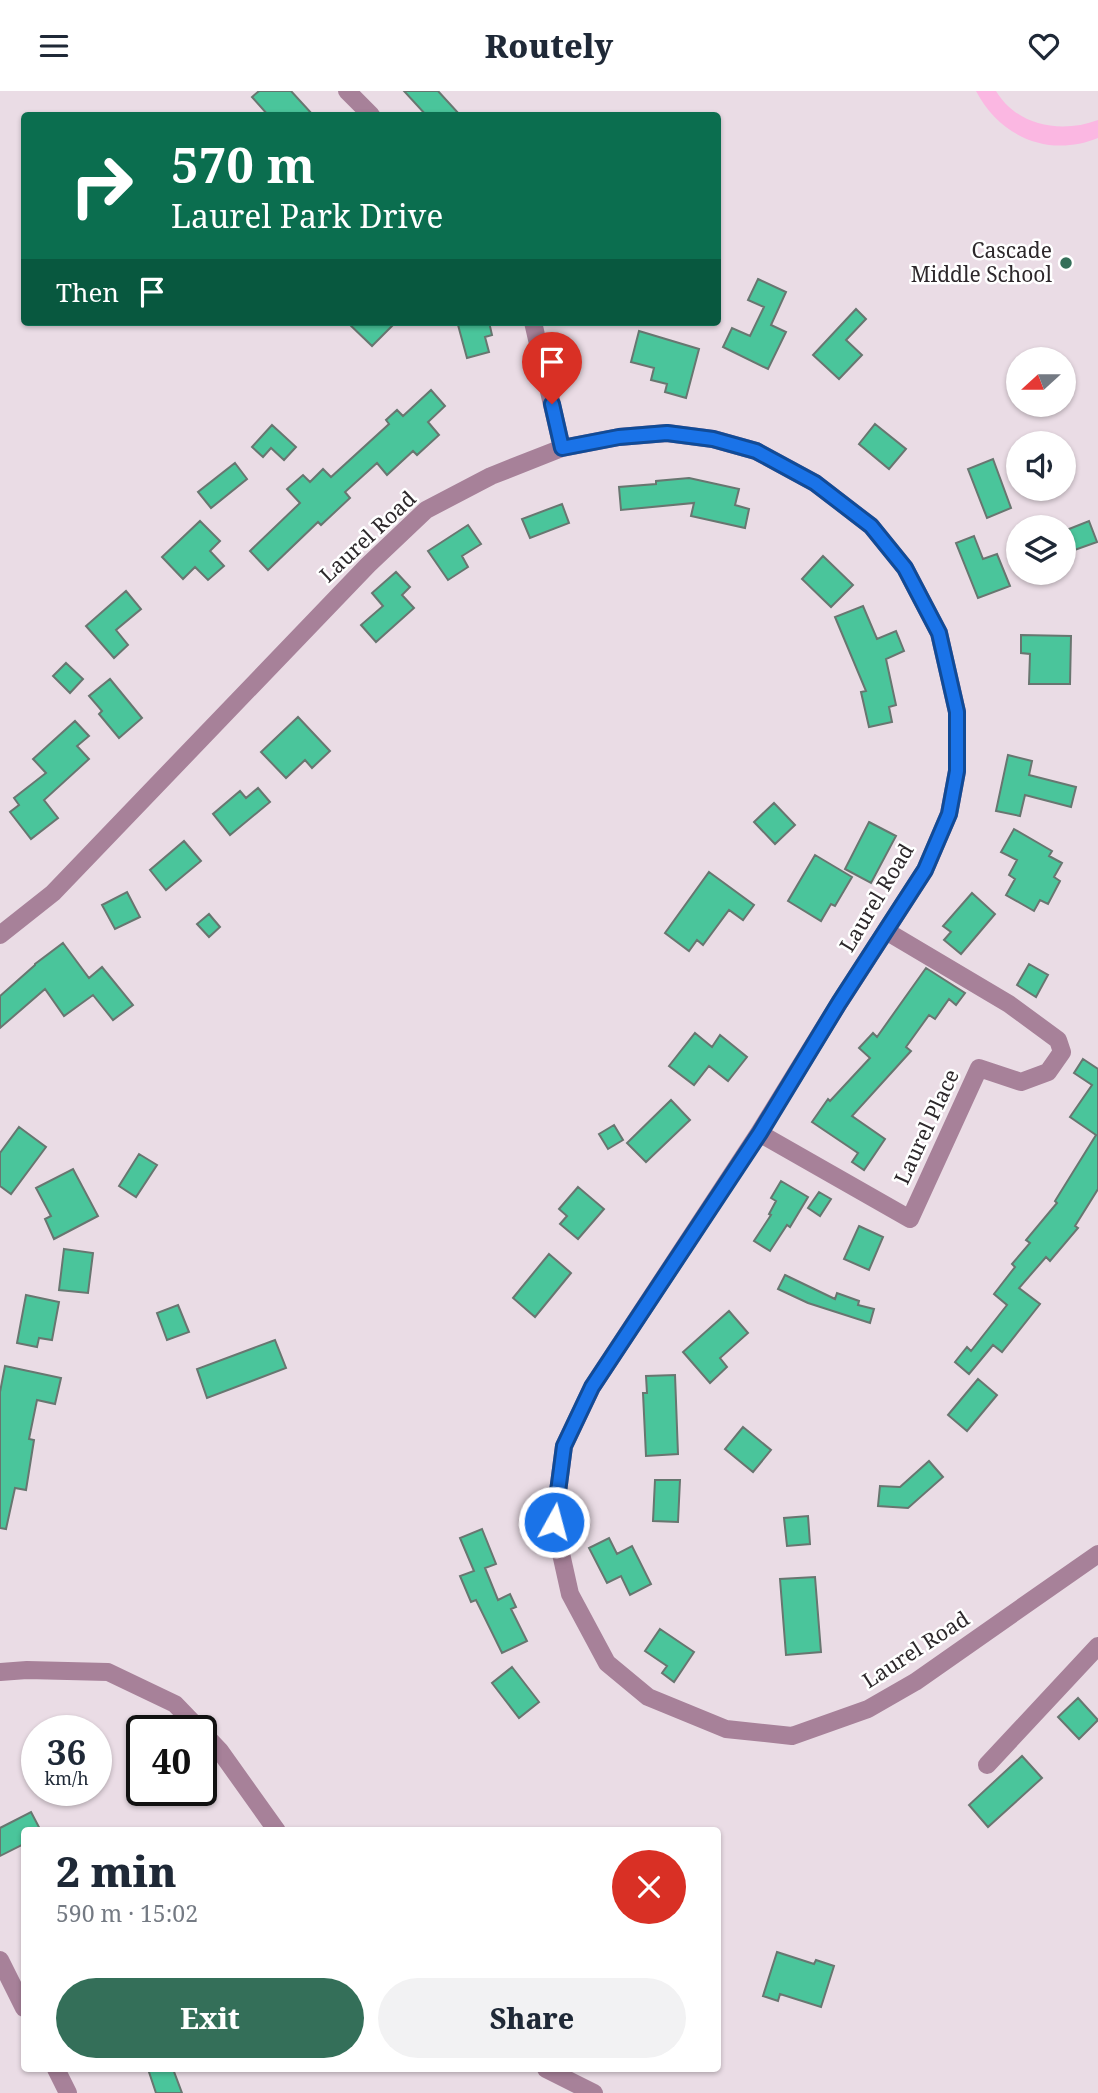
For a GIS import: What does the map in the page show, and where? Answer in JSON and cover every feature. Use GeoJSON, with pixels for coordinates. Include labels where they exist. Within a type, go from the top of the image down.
{"type":"FeatureCollection","features":[{"type":"Feature","properties":{"kind":"street"},"geometry":{"type":"LineString","coordinates":[[347,91],[368,112]]}},
{"type":"Feature","properties":{"kind":"street"},"geometry":{"type":"LineString","coordinates":[[534,326],[562,448]]}},
{"type":"Feature","properties":{"kind":"street","name":"Laurel Road"},"geometry":{"type":"LineString","coordinates":[[0,935],[53,893],[368,565],[426,510],[491,476],[562,448],[619,437],[667,433],[713,439],[756,451],[815,483],[871,526],[905,568],[939,633],[957,712],[957,771],[949,814],[925,870],[839,1003],[760,1133],[592,1387],[564,1446],[554,1522],[570,1594],[607,1663],[648,1697],[726,1729],[792,1736],[868,1709],[915,1682],[1098,1554]]}},
{"type":"Feature","properties":{"kind":"street","name":"Laurel Place"},"geometry":{"type":"LineString","coordinates":[[760,1133],[910,1219],[979,1068],[1021,1082],[1048,1072],[1062,1052],[1058,1040],[1009,1004],[886,931]]}},
{"type":"Feature","properties":{"kind":"street"},"geometry":{"type":"LineString","coordinates":[[987,1765],[1098,1646]]}},
{"type":"Feature","properties":{"kind":"street"},"geometry":{"type":"LineString","coordinates":[[0,1672],[108,1671],[175,1704],[186,1715]]}},
{"type":"Feature","properties":{"kind":"street"},"geometry":{"type":"LineString","coordinates":[[217,1748],[274,1827]]}},
{"type":"Feature","properties":{"kind":"street"},"geometry":{"type":"LineString","coordinates":[[0,1960],[21,2002]]}},
{"type":"Feature","properties":{"kind":"street"},"geometry":{"type":"LineString","coordinates":[[58,2072],[68,2093]]}},
{"type":"Feature","properties":{"kind":"street"},"geometry":{"type":"LineString","coordinates":[[552,2072],[594,2093]]}},
{"type":"Feature","properties":{"kind":"shaded area"},"geometry":{"type":"Polygon","coordinates":[[[976,91],[996,91],[1016,112],[1041,124],[1069,126],[1098,120],[1098,138],[1062,146],[1028,139],[998,121],[976,91]]]}},
{"type":"Feature","properties":{"kind":"building"},"geometry":{"type":"Polygon","coordinates":[[[259,91],[291,91],[310,112],[265,112],[252,97],[259,91]]]}},
{"type":"Feature","properties":{"kind":"building"},"geometry":{"type":"Polygon","coordinates":[[[404,91],[438,91],[457,112],[423,112],[404,91]]]}},
{"type":"Feature","properties":{"kind":"building"},"geometry":{"type":"Polygon","coordinates":[[[758,279],[786,292],[771,325],[786,332],[768,369],[723,347],[732,328],[750,336],[764,307],[748,300],[758,279]]]}},
{"type":"Feature","properties":{"kind":"building"},"geometry":{"type":"Polygon","coordinates":[[[856,309],[866,319],[846,340],[862,355],[839,379],[813,355],[856,309]]]}},
{"type":"Feature","properties":{"kind":"building"},"geometry":{"type":"Polygon","coordinates":[[[351,326],[392,326],[372,346],[351,326]]]}},
{"type":"Feature","properties":{"kind":"building"},"geometry":{"type":"Polygon","coordinates":[[[458,326],[490,326],[492,335],[485,337],[489,352],[467,358],[458,326]]]}},
{"type":"Feature","properties":{"kind":"building"},"geometry":{"type":"Polygon","coordinates":[[[639,331],[699,349],[686,398],[665,392],[667,384],[651,380],[654,368],[631,362],[639,331]]]}},
{"type":"Feature","properties":{"kind":"building"},"geometry":{"type":"Polygon","coordinates":[[[431,390],[445,406],[428,422],[439,435],[417,455],[413,451],[387,475],[377,463],[345,492],[350,498],[321,525],[318,522],[268,570],[250,551],[300,503],[287,489],[303,475],[310,482],[323,469],[331,477],[389,424],[386,420],[397,410],[403,416],[431,390]]]}},
{"type":"Feature","properties":{"kind":"building"},"geometry":{"type":"Polygon","coordinates":[[[875,424],[906,449],[889,469],[859,444],[875,424]]]}},
{"type":"Feature","properties":{"kind":"building"},"geometry":{"type":"Polygon","coordinates":[[[272,425],[296,447],[284,460],[271,448],[263,457],[252,447],[272,425]]]}},
{"type":"Feature","properties":{"kind":"building"},"geometry":{"type":"Polygon","coordinates":[[[993,459],[1006,501],[1011,508],[987,518],[968,469],[993,459]]]}},
{"type":"Feature","properties":{"kind":"building"},"geometry":{"type":"Polygon","coordinates":[[[235,463],[247,479],[211,508],[198,492],[235,463]]]}},
{"type":"Feature","properties":{"kind":"building"},"geometry":{"type":"Polygon","coordinates":[[[689,478],[739,489],[735,505],[749,509],[745,528],[691,516],[694,503],[621,510],[619,487],[689,478]]]}},
{"type":"Feature","properties":{"kind":"building"},"geometry":{"type":"Polygon","coordinates":[[[562,504],[569,523],[530,538],[522,519],[562,504]]]}},
{"type":"Feature","properties":{"kind":"building"},"geometry":{"type":"Polygon","coordinates":[[[200,521],[220,541],[210,551],[224,566],[208,580],[195,567],[183,579],[162,557],[200,521]]]}},
{"type":"Feature","properties":{"kind":"building"},"geometry":{"type":"Polygon","coordinates":[[[1089,521],[1097,542],[1076,550],[1076,526],[1089,521]]]}},
{"type":"Feature","properties":{"kind":"building"},"geometry":{"type":"Polygon","coordinates":[[[468,525],[481,544],[462,556],[468,567],[448,580],[428,551],[468,525]]]}},
{"type":"Feature","properties":{"kind":"building"},"geometry":{"type":"Polygon","coordinates":[[[974,536],[983,559],[997,554],[1006,576],[1006,585],[1010,586],[978,598],[956,543],[974,536]]]}},
{"type":"Feature","properties":{"kind":"building"},"geometry":{"type":"Polygon","coordinates":[[[823,556],[853,585],[831,607],[802,579],[823,556]]]}},
{"type":"Feature","properties":{"kind":"building"},"geometry":{"type":"Polygon","coordinates":[[[396,572],[410,587],[402,595],[414,608],[376,642],[361,625],[383,606],[372,593],[396,572]]]}},
{"type":"Feature","properties":{"kind":"building"},"geometry":{"type":"Polygon","coordinates":[[[126,591],[141,609],[116,630],[128,645],[114,658],[86,626],[126,591]]]}},
{"type":"Feature","properties":{"kind":"building"},"geometry":{"type":"Polygon","coordinates":[[[863,606],[877,639],[896,631],[904,651],[886,659],[896,705],[889,707],[892,722],[869,727],[861,692],[866,691],[835,617],[863,606]]]}},
{"type":"Feature","properties":{"kind":"building"},"geometry":{"type":"Polygon","coordinates":[[[1021,635],[1071,636],[1070,684],[1029,684],[1030,654],[1021,653],[1021,635]]]}},
{"type":"Feature","properties":{"kind":"building"},"geometry":{"type":"Polygon","coordinates":[[[66,663],[83,679],[70,693],[53,676],[66,663]]]}},
{"type":"Feature","properties":{"kind":"building"},"geometry":{"type":"Polygon","coordinates":[[[110,679],[142,718],[119,738],[99,714],[102,711],[89,696],[110,679]]]}},
{"type":"Feature","properties":{"kind":"building"},"geometry":{"type":"Polygon","coordinates":[[[298,717],[330,751],[312,768],[305,760],[286,778],[261,752],[298,717]]]}},
{"type":"Feature","properties":{"kind":"building"},"geometry":{"type":"Polygon","coordinates":[[[75,721],[89,736],[77,746],[89,759],[44,800],[58,818],[31,839],[10,812],[19,805],[14,798],[46,773],[33,759],[75,721]]]}},
{"type":"Feature","properties":{"kind":"building"},"geometry":{"type":"Polygon","coordinates":[[[1008,755],[1032,761],[1029,775],[1076,787],[1071,807],[1025,795],[1020,816],[996,811],[1008,755]]]}},
{"type":"Feature","properties":{"kind":"building"},"geometry":{"type":"Polygon","coordinates":[[[258,788],[270,802],[230,835],[213,814],[240,791],[246,798],[258,788]]]}},
{"type":"Feature","properties":{"kind":"building"},"geometry":{"type":"Polygon","coordinates":[[[774,803],[795,825],[775,844],[754,822],[774,803]]]}},
{"type":"Feature","properties":{"kind":"building"},"geometry":{"type":"Polygon","coordinates":[[[869,822],[896,836],[871,883],[845,869],[869,822]]]}},
{"type":"Feature","properties":{"kind":"building"},"geometry":{"type":"Polygon","coordinates":[[[1014,829],[1052,851],[1049,856],[1062,863],[1054,877],[1060,881],[1048,904],[1040,900],[1034,911],[1006,895],[1015,879],[1009,875],[1017,860],[1001,852],[1014,829]]]}},
{"type":"Feature","properties":{"kind":"building"},"geometry":{"type":"Polygon","coordinates":[[[184,841],[201,861],[166,890],[150,870],[184,841]]]}},
{"type":"Feature","properties":{"kind":"building"},"geometry":{"type":"Polygon","coordinates":[[[815,855],[852,877],[835,906],[831,904],[821,921],[788,901],[815,855]]]}},
{"type":"Feature","properties":{"kind":"building"},"geometry":{"type":"Polygon","coordinates":[[[709,872],[754,905],[743,920],[729,910],[703,945],[697,940],[689,951],[665,933],[709,872]]]}},
{"type":"Feature","properties":{"kind":"building"},"geometry":{"type":"Polygon","coordinates":[[[127,892],[140,917],[115,929],[102,905],[127,892]]]}},
{"type":"Feature","properties":{"kind":"building"},"geometry":{"type":"Polygon","coordinates":[[[972,893],[995,914],[961,954],[944,940],[951,932],[943,926],[972,893]]]}},
{"type":"Feature","properties":{"kind":"building"},"geometry":{"type":"Polygon","coordinates":[[[209,914],[220,927],[209,937],[197,924],[209,914]]]}},
{"type":"Feature","properties":{"kind":"building"},"geometry":{"type":"Polygon","coordinates":[[[63,943],[89,978],[102,967],[133,1005],[113,1020],[93,995],[64,1016],[45,989],[0,1028],[0,996],[63,943]]]}},
{"type":"Feature","properties":{"kind":"building"},"geometry":{"type":"Polygon","coordinates":[[[1029,964],[1048,975],[1036,997],[1017,985],[1029,964]]]}},
{"type":"Feature","properties":{"kind":"building"},"geometry":{"type":"Polygon","coordinates":[[[926,968],[965,993],[956,1005],[949,999],[935,1019],[929,1015],[906,1047],[911,1051],[852,1116],[885,1139],[864,1170],[852,1162],[858,1153],[812,1122],[828,1099],[830,1101],[870,1058],[859,1048],[873,1033],[877,1037],[926,968]]]}},
{"type":"Feature","properties":{"kind":"building"},"geometry":{"type":"Polygon","coordinates":[[[695,1033],[712,1047],[720,1035],[747,1057],[728,1081],[709,1066],[694,1085],[669,1066],[695,1033]]]}},
{"type":"Feature","properties":{"kind":"building"},"geometry":{"type":"Polygon","coordinates":[[[1083,1059],[1098,1069],[1098,1189],[1075,1226],[1078,1228],[1050,1261],[1046,1257],[1019,1288],[1040,1304],[1002,1352],[993,1345],[969,1374],[955,1362],[967,1347],[971,1351],[1007,1305],[994,1294],[1015,1267],[1012,1264],[1030,1243],[1026,1240],[1057,1203],[1055,1201],[1096,1135],[1070,1117],[1092,1085],[1074,1073],[1083,1059]]]}},
{"type":"Feature","properties":{"kind":"building"},"geometry":{"type":"Polygon","coordinates":[[[671,1100],[690,1120],[646,1162],[627,1143],[671,1100]]]}},
{"type":"Feature","properties":{"kind":"building"},"geometry":{"type":"Polygon","coordinates":[[[614,1125],[623,1140],[608,1149],[599,1134],[614,1125]]]}},
{"type":"Feature","properties":{"kind":"building"},"geometry":{"type":"Polygon","coordinates":[[[19,1127],[46,1147],[11,1194],[0,1186],[0,1153],[19,1127]]]}},
{"type":"Feature","properties":{"kind":"building"},"geometry":{"type":"Polygon","coordinates":[[[139,1154],[157,1165],[136,1197],[119,1186],[139,1154]]]}},
{"type":"Feature","properties":{"kind":"building"},"geometry":{"type":"Polygon","coordinates":[[[73,1169],[98,1216],[54,1239],[45,1219],[51,1216],[36,1188],[73,1169]]]}},
{"type":"Feature","properties":{"kind":"building"},"geometry":{"type":"Polygon","coordinates":[[[781,1181],[808,1197],[790,1227],[787,1225],[770,1251],[754,1241],[771,1215],[769,1214],[776,1201],[771,1198],[781,1181]]]}},
{"type":"Feature","properties":{"kind":"building"},"geometry":{"type":"Polygon","coordinates":[[[578,1187],[604,1209],[578,1239],[560,1224],[567,1216],[559,1209],[578,1187]]]}},
{"type":"Feature","properties":{"kind":"building"},"geometry":{"type":"Polygon","coordinates":[[[819,1192],[831,1199],[820,1216],[808,1208],[819,1192]]]}},
{"type":"Feature","properties":{"kind":"building"},"geometry":{"type":"Polygon","coordinates":[[[859,1226],[883,1237],[869,1270],[844,1259],[859,1226]]]}},
{"type":"Feature","properties":{"kind":"building"},"geometry":{"type":"Polygon","coordinates":[[[64,1249],[93,1253],[88,1293],[59,1290],[64,1249]]]}},
{"type":"Feature","properties":{"kind":"building"},"geometry":{"type":"Polygon","coordinates":[[[549,1254],[571,1273],[535,1317],[513,1298],[549,1254]]]}},
{"type":"Feature","properties":{"kind":"building"},"geometry":{"type":"Polygon","coordinates":[[[785,1275],[835,1299],[837,1293],[859,1301],[858,1305],[874,1309],[870,1323],[808,1303],[778,1289],[785,1275]]]}},
{"type":"Feature","properties":{"kind":"building"},"geometry":{"type":"Polygon","coordinates":[[[26,1295],[59,1302],[52,1340],[39,1338],[37,1347],[17,1343],[26,1295]]]}},
{"type":"Feature","properties":{"kind":"building"},"geometry":{"type":"Polygon","coordinates":[[[178,1305],[189,1332],[167,1340],[157,1313],[178,1305]]]}},
{"type":"Feature","properties":{"kind":"building"},"geometry":{"type":"Polygon","coordinates":[[[729,1311],[748,1333],[720,1358],[727,1367],[710,1383],[683,1352],[729,1311]]]}},
{"type":"Feature","properties":{"kind":"building"},"geometry":{"type":"Polygon","coordinates":[[[275,1340],[286,1368],[207,1398],[197,1369],[275,1340]]]}},
{"type":"Feature","properties":{"kind":"building"},"geometry":{"type":"Polygon","coordinates":[[[5,1366],[61,1378],[55,1404],[37,1400],[29,1439],[34,1440],[26,1490],[15,1488],[6,1529],[0,1528],[0,1392],[5,1366]]]}},
{"type":"Feature","properties":{"kind":"building"},"geometry":{"type":"Polygon","coordinates":[[[675,1375],[678,1454],[646,1456],[643,1393],[647,1393],[646,1376],[675,1375]]]}},
{"type":"Feature","properties":{"kind":"building"},"geometry":{"type":"Polygon","coordinates":[[[978,1379],[997,1395],[967,1431],[948,1415],[978,1379]]]}},
{"type":"Feature","properties":{"kind":"building"},"geometry":{"type":"Polygon","coordinates":[[[743,1427],[771,1450],[753,1472],[725,1449],[743,1427]]]}},
{"type":"Feature","properties":{"kind":"building"},"geometry":{"type":"Polygon","coordinates":[[[929,1461],[943,1477],[908,1508],[878,1506],[880,1486],[900,1487],[929,1461]]]}},
{"type":"Feature","properties":{"kind":"building"},"geometry":{"type":"Polygon","coordinates":[[[655,1480],[680,1480],[678,1522],[653,1521],[655,1480]]]}},
{"type":"Feature","properties":{"kind":"building"},"geometry":{"type":"Polygon","coordinates":[[[808,1516],[810,1544],[787,1546],[784,1518],[808,1516]]]}},
{"type":"Feature","properties":{"kind":"building"},"geometry":{"type":"Polygon","coordinates":[[[482,1529],[496,1564],[485,1568],[498,1600],[510,1594],[516,1607],[511,1609],[527,1641],[502,1653],[476,1600],[471,1602],[460,1576],[474,1571],[460,1538],[482,1529]]]}},
{"type":"Feature","properties":{"kind":"building"},"geometry":{"type":"Polygon","coordinates":[[[609,1538],[617,1554],[632,1546],[651,1584],[630,1595],[621,1576],[607,1583],[589,1548],[609,1538]]]}},
{"type":"Feature","properties":{"kind":"building"},"geometry":{"type":"Polygon","coordinates":[[[815,1577],[821,1652],[786,1655],[780,1579],[815,1577]]]}},
{"type":"Feature","properties":{"kind":"building"},"geometry":{"type":"Polygon","coordinates":[[[660,1629],[694,1652],[674,1682],[662,1673],[667,1666],[645,1651],[660,1629]]]}},
{"type":"Feature","properties":{"kind":"building"},"geometry":{"type":"Polygon","coordinates":[[[512,1667],[539,1702],[519,1718],[492,1683],[512,1667]]]}},
{"type":"Feature","properties":{"kind":"building"},"geometry":{"type":"Polygon","coordinates":[[[1078,1698],[1098,1720],[1079,1739],[1058,1717],[1078,1698]]]}},
{"type":"Feature","properties":{"kind":"building"},"geometry":{"type":"Polygon","coordinates":[[[1022,1756],[1042,1778],[988,1827],[969,1805],[1022,1756]]]}},
{"type":"Feature","properties":{"kind":"building"},"geometry":{"type":"Polygon","coordinates":[[[31,1812],[39,1827],[21,1827],[21,1846],[0,1856],[0,1828],[31,1812]]]}},
{"type":"Feature","properties":{"kind":"building"},"geometry":{"type":"Polygon","coordinates":[[[777,1952],[814,1964],[816,1960],[834,1966],[821,2007],[780,1994],[778,2001],[763,1996],[777,1952]]]}},
{"type":"Feature","properties":{"kind":"building"},"geometry":{"type":"Polygon","coordinates":[[[149,2072],[174,2072],[182,2093],[156,2093],[149,2072]]]}},
{"type":"Feature","properties":{"kind":"place","name":"Cascade Middle School"},"geometry":{"type":"Point","coordinates":[1066,263]}},
{"type":"Feature","properties":{"kind":"route"},"geometry":{"type":"LineString","coordinates":[[552,404],[562,448],[619,437],[667,433],[713,439],[756,451],[815,483],[871,526],[905,568],[939,633],[957,712],[957,771],[949,814],[925,870],[839,1003],[760,1133],[592,1387],[564,1446],[554,1522]]}}]}
